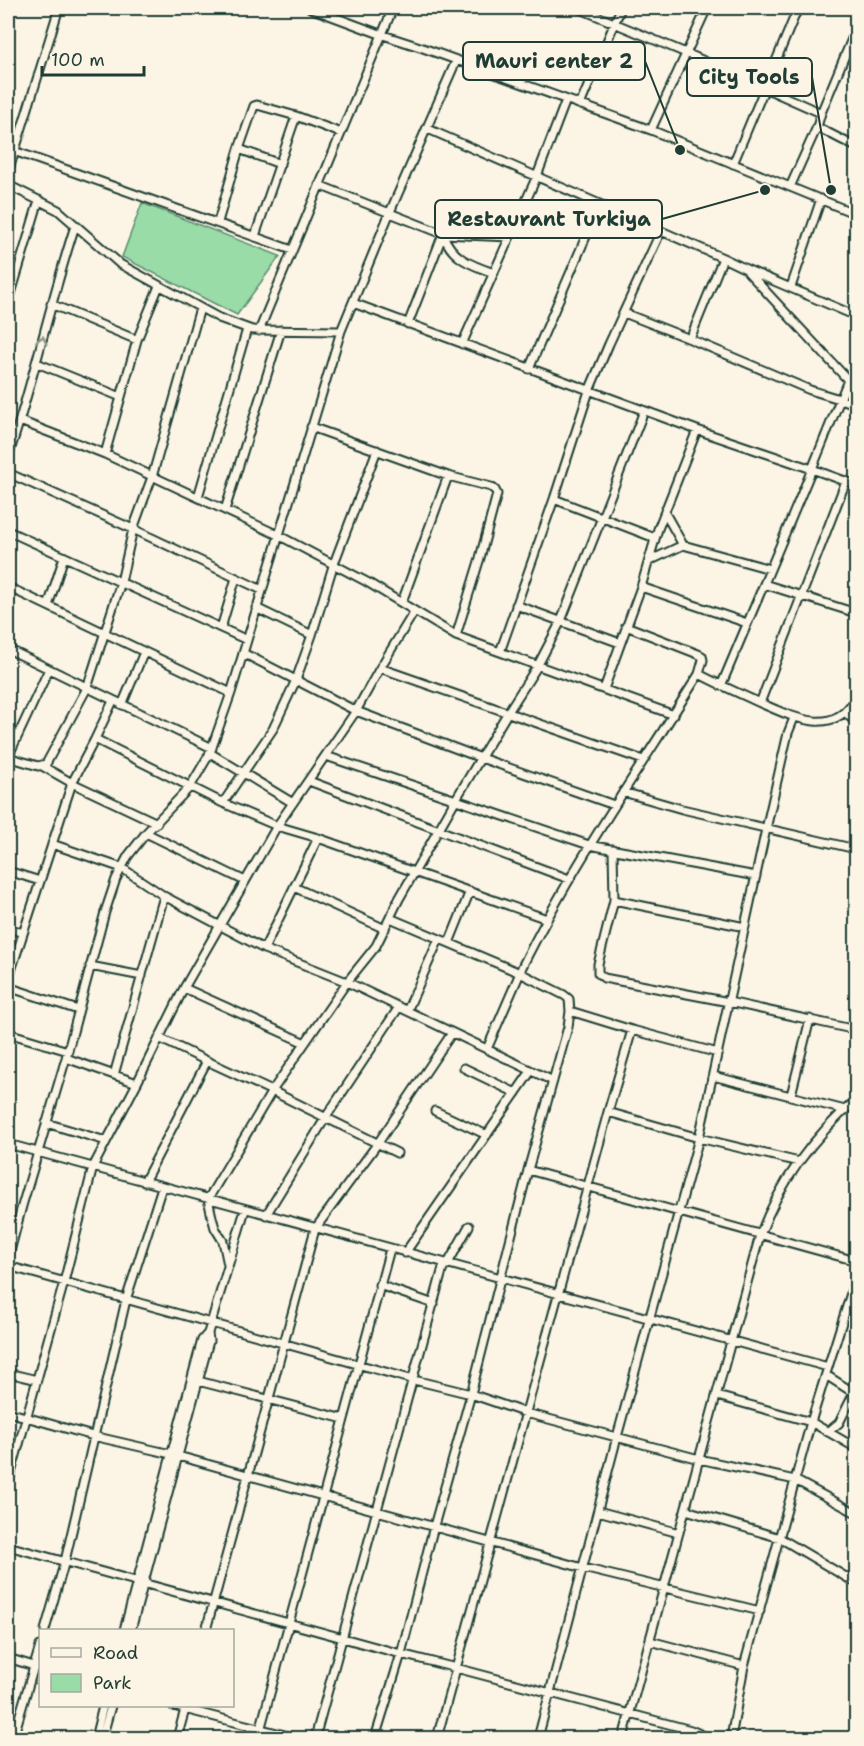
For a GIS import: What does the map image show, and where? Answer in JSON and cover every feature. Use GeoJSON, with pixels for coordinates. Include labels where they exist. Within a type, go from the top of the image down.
{"type":"FeatureCollection","features":[{"type":"Feature","properties":{"kind":"street"},"geometry":{"type":"LineString","coordinates":[[8,173],[59,8]]}},
{"type":"Feature","properties":{"kind":"street"},"geometry":{"type":"LineString","coordinates":[[310,8],[651,130],[856,214]]}},
{"type":"Feature","properties":{"kind":"street"},"geometry":{"type":"LineString","coordinates":[[259,331],[380,34],[393,8]]}},
{"type":"Feature","properties":{"kind":"street"},"geometry":{"type":"LineString","coordinates":[[578,8],[821,113]]}},
{"type":"Feature","properties":{"kind":"street"},"geometry":{"type":"LineString","coordinates":[[580,105],[621,8]]}},
{"type":"Feature","properties":{"kind":"street"},"geometry":{"type":"LineString","coordinates":[[651,130],[707,8]]}},
{"type":"Feature","properties":{"kind":"street"},"geometry":{"type":"LineString","coordinates":[[733,164],[798,8]]}},
{"type":"Feature","properties":{"kind":"street"},"geometry":{"type":"LineString","coordinates":[[790,187],[856,29]]}},
{"type":"Feature","properties":{"kind":"street"},"geometry":{"type":"LineString","coordinates":[[849,48],[856,52]]}},
{"type":"Feature","properties":{"kind":"street"},"geometry":{"type":"LineString","coordinates":[[8,1259],[116,879],[128,856],[146,833],[190,787],[211,751],[231,693],[341,331],[456,61]]}},
{"type":"Feature","properties":{"kind":"street"},"geometry":{"type":"LineString","coordinates":[[462,344],[537,176],[566,100]]}},
{"type":"Feature","properties":{"kind":"street"},"geometry":{"type":"LineString","coordinates":[[218,222],[254,106],[296,116],[341,133]]}},
{"type":"Feature","properties":{"kind":"street"},"geometry":{"type":"LineString","coordinates":[[255,236],[296,116]]}},
{"type":"Feature","properties":{"kind":"street"},"geometry":{"type":"LineString","coordinates":[[817,127],[856,147]]}},
{"type":"Feature","properties":{"kind":"street"},"geometry":{"type":"LineString","coordinates":[[428,129],[856,316]]}},
{"type":"Feature","properties":{"kind":"street"},"geometry":{"type":"LineString","coordinates":[[239,149],[280,164]]}},
{"type":"Feature","properties":{"kind":"street"},"geometry":{"type":"LineString","coordinates":[[14,151],[292,250]]}},
{"type":"Feature","properties":{"kind":"street"},"geometry":{"type":"LineString","coordinates":[[8,185],[58,210],[120,264],[200,308],[247,329],[341,331]]}},
{"type":"Feature","properties":{"kind":"street"},"geometry":{"type":"LineString","coordinates":[[320,185],[443,234],[510,237]]}},
{"type":"Feature","properties":{"kind":"street"},"geometry":{"type":"LineString","coordinates":[[791,287],[821,199]]}},
{"type":"Feature","properties":{"kind":"street"},"geometry":{"type":"LineString","coordinates":[[8,304],[9,291],[39,200]]}},
{"type":"Feature","properties":{"kind":"street"},"geometry":{"type":"LineString","coordinates":[[529,369],[600,204]]}},
{"type":"Feature","properties":{"kind":"street"},"geometry":{"type":"LineString","coordinates":[[8,456],[37,363],[51,304],[75,226]]}},
{"type":"Feature","properties":{"kind":"street"},"geometry":{"type":"LineString","coordinates":[[500,651],[554,499],[589,391],[662,231]]}},
{"type":"Feature","properties":{"kind":"street"},"geometry":{"type":"LineString","coordinates":[[443,234],[448,247],[462,260],[494,273]]}},
{"type":"Feature","properties":{"kind":"street"},"geometry":{"type":"LineString","coordinates":[[408,324],[443,234]]}},
{"type":"Feature","properties":{"kind":"street"},"geometry":{"type":"LineString","coordinates":[[690,339],[723,258]]}},
{"type":"Feature","properties":{"kind":"street"},"geometry":{"type":"LineString","coordinates":[[721,686],[848,380],[746,269]]}},
{"type":"Feature","properties":{"kind":"street"},"geometry":{"type":"LineString","coordinates":[[105,454],[137,340],[159,286]]}},
{"type":"Feature","properties":{"kind":"street"},"geometry":{"type":"LineString","coordinates":[[353,303],[644,411],[856,485]]}},
{"type":"Feature","properties":{"kind":"street"},"geometry":{"type":"LineString","coordinates":[[51,304],[137,340]]}},
{"type":"Feature","properties":{"kind":"street"},"geometry":{"type":"LineString","coordinates":[[42,766],[49,761],[87,688],[106,633],[133,529],[152,477],[200,308]]}},
{"type":"Feature","properties":{"kind":"street"},"geometry":{"type":"LineString","coordinates":[[624,313],[810,390],[856,404]]}},
{"type":"Feature","properties":{"kind":"street"},"geometry":{"type":"LineString","coordinates":[[198,497],[247,329]]}},
{"type":"Feature","properties":{"kind":"street"},"geometry":{"type":"LineString","coordinates":[[225,510],[281,330]]}},
{"type":"Feature","properties":{"kind":"street"},"geometry":{"type":"LineString","coordinates":[[37,363],[121,397]]}},
{"type":"Feature","properties":{"kind":"street"},"geometry":{"type":"LineString","coordinates":[[228,1265],[223,1241],[215,1228],[208,1199],[272,1090],[347,982],[376,946],[438,830],[538,665],[561,621],[644,411]]}},
{"type":"Feature","properties":{"kind":"street"},"geometry":{"type":"LineString","coordinates":[[20,421],[105,454],[278,535],[367,582],[456,636],[674,714]]}},
{"type":"Feature","properties":{"kind":"street"},"geometry":{"type":"LineString","coordinates":[[311,427],[448,476],[495,490],[496,494],[480,558],[456,636]]}},
{"type":"Feature","properties":{"kind":"street"},"geometry":{"type":"LineString","coordinates":[[604,689],[655,538],[697,430]]}},
{"type":"Feature","properties":{"kind":"street"},"geometry":{"type":"LineString","coordinates":[[223,803],[273,729],[296,680],[333,566],[377,450]]}},
{"type":"Feature","properties":{"kind":"street"},"geometry":{"type":"LineString","coordinates":[[8,473],[262,590]]}},
{"type":"Feature","properties":{"kind":"street"},"geometry":{"type":"LineString","coordinates":[[402,602],[448,476]]}},
{"type":"Feature","properties":{"kind":"street"},"geometry":{"type":"LineString","coordinates":[[760,703],[846,481]]}},
{"type":"Feature","properties":{"kind":"street"},"geometry":{"type":"LineString","coordinates":[[554,499],[655,538]]}},
{"type":"Feature","properties":{"kind":"street"},"geometry":{"type":"LineString","coordinates":[[665,513],[683,545]]}},
{"type":"Feature","properties":{"kind":"street"},"geometry":{"type":"LineString","coordinates":[[8,531],[247,640]]}},
{"type":"Feature","properties":{"kind":"street"},"geometry":{"type":"LineString","coordinates":[[649,561],[683,545],[770,569]]}},
{"type":"Feature","properties":{"kind":"street"},"geometry":{"type":"LineString","coordinates":[[48,606],[64,556]]}},
{"type":"Feature","properties":{"kind":"street"},"geometry":{"type":"LineString","coordinates":[[221,628],[236,578]]}},
{"type":"Feature","properties":{"kind":"street"},"geometry":{"type":"LineString","coordinates":[[764,584],[856,613]]}},
{"type":"Feature","properties":{"kind":"street"},"geometry":{"type":"LineString","coordinates":[[8,587],[231,693]]}},
{"type":"Feature","properties":{"kind":"street"},"geometry":{"type":"LineString","coordinates":[[640,587],[747,623]]}},
{"type":"Feature","properties":{"kind":"street"},"geometry":{"type":"LineString","coordinates":[[516,605],[620,643]]}},
{"type":"Feature","properties":{"kind":"street"},"geometry":{"type":"LineString","coordinates":[[256,608],[312,635]]}},
{"type":"Feature","properties":{"kind":"street"},"geometry":{"type":"LineString","coordinates":[[8,1484],[93,1167],[184,988],[245,880],[277,826],[356,711],[414,612]]}},
{"type":"Feature","properties":{"kind":"street"},"geometry":{"type":"LineString","coordinates":[[487,1049],[531,948],[569,879],[699,674],[702,656],[626,626]]}},
{"type":"Feature","properties":{"kind":"street"},"geometry":{"type":"LineString","coordinates":[[8,649],[211,751],[242,773],[293,803]]}},
{"type":"Feature","properties":{"kind":"street"},"geometry":{"type":"LineString","coordinates":[[122,705],[144,651]]}},
{"type":"Feature","properties":{"kind":"street"},"geometry":{"type":"LineString","coordinates":[[243,653],[356,711],[614,805]]}},
{"type":"Feature","properties":{"kind":"street"},"geometry":{"type":"LineString","coordinates":[[380,668],[643,760]]}},
{"type":"Feature","properties":{"kind":"street"},"geometry":{"type":"LineString","coordinates":[[49,669],[8,757],[42,766],[156,823]]}},
{"type":"Feature","properties":{"kind":"street"},"geometry":{"type":"LineString","coordinates":[[699,674],[794,718],[813,722],[836,718],[852,705],[856,696]]}},
{"type":"Feature","properties":{"kind":"street"},"geometry":{"type":"LineString","coordinates":[[8,980],[72,783],[113,701]]}},
{"type":"Feature","properties":{"kind":"street"},"geometry":{"type":"LineString","coordinates":[[845,712],[856,723]]}},
{"type":"Feature","properties":{"kind":"street"},"geometry":{"type":"LineString","coordinates":[[538,1738],[699,1138],[766,829],[788,733],[794,718]]}},
{"type":"Feature","properties":{"kind":"street"},"geometry":{"type":"LineString","coordinates":[[94,739],[223,803],[277,826],[318,838],[547,919]]}},
{"type":"Feature","properties":{"kind":"street"},"geometry":{"type":"LineString","coordinates":[[326,756],[589,845],[756,876]]}},
{"type":"Feature","properties":{"kind":"street"},"geometry":{"type":"LineString","coordinates":[[309,781],[569,879]]}},
{"type":"Feature","properties":{"kind":"street"},"geometry":{"type":"LineString","coordinates":[[623,792],[682,809],[856,849]]}},
{"type":"Feature","properties":{"kind":"street"},"geometry":{"type":"LineString","coordinates":[[146,833],[245,880]]}},
{"type":"Feature","properties":{"kind":"street"},"geometry":{"type":"LineString","coordinates":[[264,949],[318,838]]}},
{"type":"Feature","properties":{"kind":"street"},"geometry":{"type":"LineString","coordinates":[[52,844],[122,868],[165,896],[264,949],[347,982],[553,1081]]}},
{"type":"Feature","properties":{"kind":"street"},"geometry":{"type":"LineString","coordinates":[[613,849],[614,900],[598,964],[598,973],[604,978],[856,1030]]}},
{"type":"Feature","properties":{"kind":"street"},"geometry":{"type":"LineString","coordinates":[[8,871],[40,881]]}},
{"type":"Feature","properties":{"kind":"street"},"geometry":{"type":"LineString","coordinates":[[294,887],[385,929]]}},
{"type":"Feature","properties":{"kind":"street"},"geometry":{"type":"LineString","coordinates":[[449,943],[470,891]]}},
{"type":"Feature","properties":{"kind":"street"},"geometry":{"type":"LineString","coordinates":[[114,1075],[165,896]]}},
{"type":"Feature","properties":{"kind":"street"},"geometry":{"type":"LineString","coordinates":[[614,900],[745,927]]}},
{"type":"Feature","properties":{"kind":"street"},"geometry":{"type":"LineString","coordinates":[[375,1738],[401,1654],[471,1394],[528,1170],[568,1027],[570,1011],[568,999],[564,995],[520,972],[390,918]]}},
{"type":"Feature","properties":{"kind":"street"},"geometry":{"type":"LineString","coordinates":[[8,928],[23,933]]}},
{"type":"Feature","properties":{"kind":"street"},"geometry":{"type":"LineString","coordinates":[[407,1011],[439,939]]}},
{"type":"Feature","properties":{"kind":"street"},"geometry":{"type":"LineString","coordinates":[[90,966],[142,976]]}},
{"type":"Feature","properties":{"kind":"street"},"geometry":{"type":"LineString","coordinates":[[8,987],[78,1010]]}},
{"type":"Feature","properties":{"kind":"street"},"geometry":{"type":"LineString","coordinates":[[184,988],[304,1043]]}},
{"type":"Feature","properties":{"kind":"street"},"geometry":{"type":"LineString","coordinates":[[266,1215],[326,1117],[399,1007]]}},
{"type":"Feature","properties":{"kind":"street"},"geometry":{"type":"LineString","coordinates":[[570,1011],[718,1053]]}},
{"type":"Feature","properties":{"kind":"street"},"geometry":{"type":"LineString","coordinates":[[791,1095],[810,1019]]}},
{"type":"Feature","properties":{"kind":"street"},"geometry":{"type":"LineString","coordinates":[[437,1738],[632,1030]]}},
{"type":"Feature","properties":{"kind":"street"},"geometry":{"type":"LineString","coordinates":[[8,1033],[137,1083]]}},
{"type":"Feature","properties":{"kind":"street"},"geometry":{"type":"LineString","coordinates":[[206,1629],[315,1229],[378,1143],[452,1033]]}},
{"type":"Feature","properties":{"kind":"street"},"geometry":{"type":"LineString","coordinates":[[159,1038],[272,1090],[397,1153]]}},
{"type":"Feature","properties":{"kind":"street"},"geometry":{"type":"LineString","coordinates":[[144,1182],[207,1061]]}},
{"type":"Feature","properties":{"kind":"street"},"geometry":{"type":"LineString","coordinates":[[464,1068],[516,1093]]}},
{"type":"Feature","properties":{"kind":"street"},"geometry":{"type":"LineString","coordinates":[[405,1253],[531,1071]]}},
{"type":"Feature","properties":{"kind":"street"},"geometry":{"type":"LineString","coordinates":[[713,1076],[845,1110]]}},
{"type":"Feature","properties":{"kind":"street"},"geometry":{"type":"LineString","coordinates":[[623,1738],[760,1235],[774,1203],[799,1162],[814,1141],[856,1100]]}},
{"type":"Feature","properties":{"kind":"street"},"geometry":{"type":"LineString","coordinates":[[435,1111],[487,1135]]}},
{"type":"Feature","properties":{"kind":"street"},"geometry":{"type":"LineString","coordinates":[[608,1112],[699,1138],[799,1162]]}},
{"type":"Feature","properties":{"kind":"street"},"geometry":{"type":"LineString","coordinates":[[46,1123],[106,1141]]}},
{"type":"Feature","properties":{"kind":"street"},"geometry":{"type":"LineString","coordinates":[[8,1144],[828,1367]]}},
{"type":"Feature","properties":{"kind":"street"},"geometry":{"type":"LineString","coordinates":[[528,1170],[856,1261]]}},
{"type":"Feature","properties":{"kind":"street"},"geometry":{"type":"LineString","coordinates":[[45,1629],[64,1561],[126,1300],[162,1187]]}},
{"type":"Feature","properties":{"kind":"street"},"geometry":{"type":"LineString","coordinates":[[124,1629],[198,1381],[209,1341],[208,1333],[245,1209]]}},
{"type":"Feature","properties":{"kind":"street"},"geometry":{"type":"LineString","coordinates":[[315,1738],[341,1637],[446,1264],[469,1226]]}},
{"type":"Feature","properties":{"kind":"street"},"geometry":{"type":"LineString","coordinates":[[258,1738],[390,1249]]}},
{"type":"Feature","properties":{"kind":"street"},"geometry":{"type":"LineString","coordinates":[[8,1266],[471,1394],[526,1413],[699,1460],[795,1480],[856,1513]]}},
{"type":"Feature","properties":{"kind":"street"},"geometry":{"type":"LineString","coordinates":[[731,1738],[744,1666],[811,1422],[856,1277]]}},
{"type":"Feature","properties":{"kind":"street"},"geometry":{"type":"LineString","coordinates":[[380,1285],[434,1304]]}},
{"type":"Feature","properties":{"kind":"street"},"geometry":{"type":"LineString","coordinates":[[175,1455],[202,1340],[208,1333]]}},
{"type":"Feature","properties":{"kind":"street"},"geometry":{"type":"LineString","coordinates":[[8,1373],[37,1380]]}},
{"type":"Feature","properties":{"kind":"street"},"geometry":{"type":"LineString","coordinates":[[826,1375],[847,1390],[855,1391],[839,1423],[828,1432]]}},
{"type":"Feature","properties":{"kind":"street"},"geometry":{"type":"LineString","coordinates":[[198,1381],[344,1419]]}},
{"type":"Feature","properties":{"kind":"street"},"geometry":{"type":"LineString","coordinates":[[717,1396],[811,1422],[856,1448]]}},
{"type":"Feature","properties":{"kind":"street"},"geometry":{"type":"LineString","coordinates":[[8,1412],[93,1436],[175,1455],[582,1568],[760,1611]]}},
{"type":"Feature","properties":{"kind":"street"},"geometry":{"type":"LineString","coordinates":[[686,1510],[780,1538],[856,1584]]}},
{"type":"Feature","properties":{"kind":"street"},"geometry":{"type":"LineString","coordinates":[[598,1511],[679,1533]]}},
{"type":"Feature","properties":{"kind":"street"},"geometry":{"type":"LineString","coordinates":[[8,1546],[630,1715],[690,1735],[709,1738]]}},
{"type":"Feature","properties":{"kind":"street"},"geometry":{"type":"LineString","coordinates":[[131,1629],[140,1582]]}},
{"type":"Feature","properties":{"kind":"street"},"geometry":{"type":"LineString","coordinates":[[650,1641],[744,1666]]}},
{"type":"Feature","properties":{"kind":"street"},"geometry":{"type":"LineString","coordinates":[[8,1658],[38,1667],[14,1738]]}},
{"type":"Feature","properties":{"kind":"street"},"geometry":{"type":"LineString","coordinates":[[94,1738],[103,1707]]}},
{"type":"Feature","properties":{"kind":"street"},"geometry":{"type":"LineString","coordinates":[[102,1738],[111,1707]]}},
{"type":"Feature","properties":{"kind":"street"},"geometry":{"type":"LineString","coordinates":[[177,1738],[185,1707],[296,1738]]}},
{"type":"Feature","properties":{"kind":"green space"},"geometry":{"type":"Polygon","coordinates":[[[142,203],[280,256],[237,315],[122,257],[142,203]]]}},
{"type":"Feature","properties":{"kind":"place","name":"Mauri center 2"},"geometry":{"type":"Point","coordinates":[680,150]}},
{"type":"Feature","properties":{"kind":"place","name":"Restaurant Turkiya"},"geometry":{"type":"Point","coordinates":[765,190]}},
{"type":"Feature","properties":{"kind":"place","name":"City Tools"},"geometry":{"type":"Point","coordinates":[831,190]}}]}
